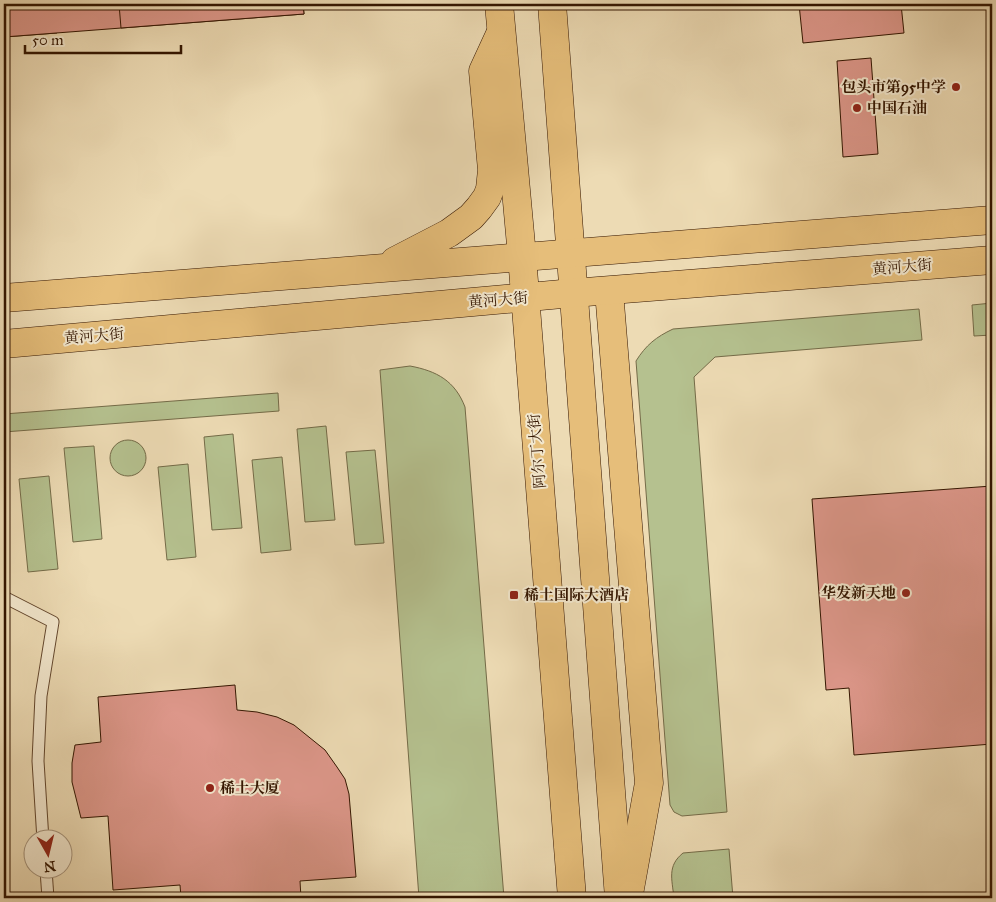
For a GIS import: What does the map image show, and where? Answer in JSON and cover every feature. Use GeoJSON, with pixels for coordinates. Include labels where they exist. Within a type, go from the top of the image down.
{"type":"FeatureCollection","features":[{"type":"Feature","properties":{"kind":"main road","name":"阿尔丁大街"},"geometry":{"type":"LineString","coordinates":[[499,4],[522,256],[572,898]]}},
{"type":"Feature","properties":{"kind":"main road"},"geometry":{"type":"LineString","coordinates":[[552,4],[619,898]]}},
{"type":"Feature","properties":{"kind":"main road"},"geometry":{"type":"LineString","coordinates":[[383,267],[449,233],[470,217],[487,197],[492,170],[484,70],[501,32]]}},
{"type":"Feature","properties":{"kind":"main road"},"geometry":{"type":"LineString","coordinates":[[4,298],[992,220]]}},
{"type":"Feature","properties":{"kind":"main road","name":"黄河大街"},"geometry":{"type":"LineString","coordinates":[[4,344],[524,298],[992,260]]}},
{"type":"Feature","properties":{"kind":"main road"},"geometry":{"type":"LineString","coordinates":[[609,291],[649,783],[628,898]]}},
{"type":"Feature","properties":{"kind":"lane"},"geometry":{"type":"LineString","coordinates":[[4,597],[52,622],[40,696],[38,752],[43,830]]}},
{"type":"Feature","properties":{"kind":"lane"},"geometry":{"type":"LineString","coordinates":[[47,880],[48,898]]}},
{"type":"Feature","properties":{"kind":"green space"},"geometry":{"type":"Polygon","coordinates":[[[992,303],[992,335],[974,336],[972,305],[992,303]]]}},
{"type":"Feature","properties":{"kind":"green space"},"geometry":{"type":"Polygon","coordinates":[[[919,309],[922,340],[715,357],[694,377],[727,812],[682,816],[674,812],[670,805],[636,361],[652,342],[673,329],[919,309]]]}},
{"type":"Feature","properties":{"kind":"green space"},"geometry":{"type":"Polygon","coordinates":[[[410,366],[437,374],[444,379],[456,390],[465,407],[504,898],[419,898],[380,370],[410,366]]]}},
{"type":"Feature","properties":{"kind":"green space"},"geometry":{"type":"Polygon","coordinates":[[[278,393],[279,411],[4,432],[4,414],[278,393]]]}},
{"type":"Feature","properties":{"kind":"green space"},"geometry":{"type":"Polygon","coordinates":[[[326,426],[335,520],[305,522],[297,429],[326,426]]]}},
{"type":"Feature","properties":{"kind":"green space"},"geometry":{"type":"Polygon","coordinates":[[[233,434],[242,528],[212,530],[204,437],[233,434]]]}},
{"type":"Feature","properties":{"kind":"green space"},"geometry":{"type":"Polygon","coordinates":[[[128,440],[135,441],[141,445],[145,451],[145,465],[141,471],[135,475],[128,476],[121,475],[115,471],[111,465],[110,458],[111,451],[115,445],[121,441],[128,440]]]}},
{"type":"Feature","properties":{"kind":"green space"},"geometry":{"type":"Polygon","coordinates":[[[94,446],[102,539],[73,542],[64,448],[94,446]]]}},
{"type":"Feature","properties":{"kind":"green space"},"geometry":{"type":"Polygon","coordinates":[[[375,450],[384,543],[355,545],[346,452],[375,450]]]}},
{"type":"Feature","properties":{"kind":"green space"},"geometry":{"type":"Polygon","coordinates":[[[282,457],[291,550],[261,553],[252,460],[282,457]]]}},
{"type":"Feature","properties":{"kind":"green space"},"geometry":{"type":"Polygon","coordinates":[[[188,464],[196,557],[167,560],[158,467],[188,464]]]}},
{"type":"Feature","properties":{"kind":"green space"},"geometry":{"type":"Polygon","coordinates":[[[49,476],[58,569],[28,572],[19,479],[49,476]]]}},
{"type":"Feature","properties":{"kind":"green space"},"geometry":{"type":"Polygon","coordinates":[[[729,849],[733,898],[674,898],[673,868],[683,853],[729,849]]]}},
{"type":"Feature","properties":{"kind":"building"},"geometry":{"type":"Polygon","coordinates":[[[4,4],[55,4],[57,33],[4,37],[4,4]]]}},
{"type":"Feature","properties":{"kind":"building"},"geometry":{"type":"Polygon","coordinates":[[[4,4],[303,4],[304,14],[4,37],[4,4]]]}},
{"type":"Feature","properties":{"kind":"building"},"geometry":{"type":"Polygon","coordinates":[[[119,4],[303,4],[304,14],[121,28],[119,4]]]}},
{"type":"Feature","properties":{"kind":"building"},"geometry":{"type":"Polygon","coordinates":[[[799,4],[901,4],[904,33],[803,43],[799,4]]]}},
{"type":"Feature","properties":{"kind":"building","name":"中国石油"},"geometry":{"type":"Polygon","coordinates":[[[871,58],[878,154],[843,157],[837,61],[871,58]]]}},
{"type":"Feature","properties":{"kind":"building","name":"华发新天地"},"geometry":{"type":"Polygon","coordinates":[[[992,486],[992,744],[854,755],[849,688],[826,690],[812,499],[992,486]]]}},
{"type":"Feature","properties":{"kind":"building","name":"稀土大厦"},"geometry":{"type":"Polygon","coordinates":[[[235,685],[237,710],[277,717],[294,725],[325,750],[345,779],[349,794],[356,877],[300,881],[301,898],[181,898],[180,885],[113,890],[108,816],[81,818],[72,782],[72,763],[75,745],[101,742],[98,697],[235,685]]]}},
{"type":"Feature","properties":{"kind":"place","name":"包头市第95中学"},"geometry":{"type":"Point","coordinates":[956,87]}},
{"type":"Feature","properties":{"kind":"place","name":"中国石油"},"geometry":{"type":"Point","coordinates":[857,108]}},
{"type":"Feature","properties":{"kind":"place","name":"华发新天地"},"geometry":{"type":"Point","coordinates":[906,593]}},
{"type":"Feature","properties":{"kind":"place","name":"稀土国际大酒店"},"geometry":{"type":"Point","coordinates":[514,595]}},
{"type":"Feature","properties":{"kind":"place","name":"稀土大厦"},"geometry":{"type":"Point","coordinates":[210,788]}}]}
